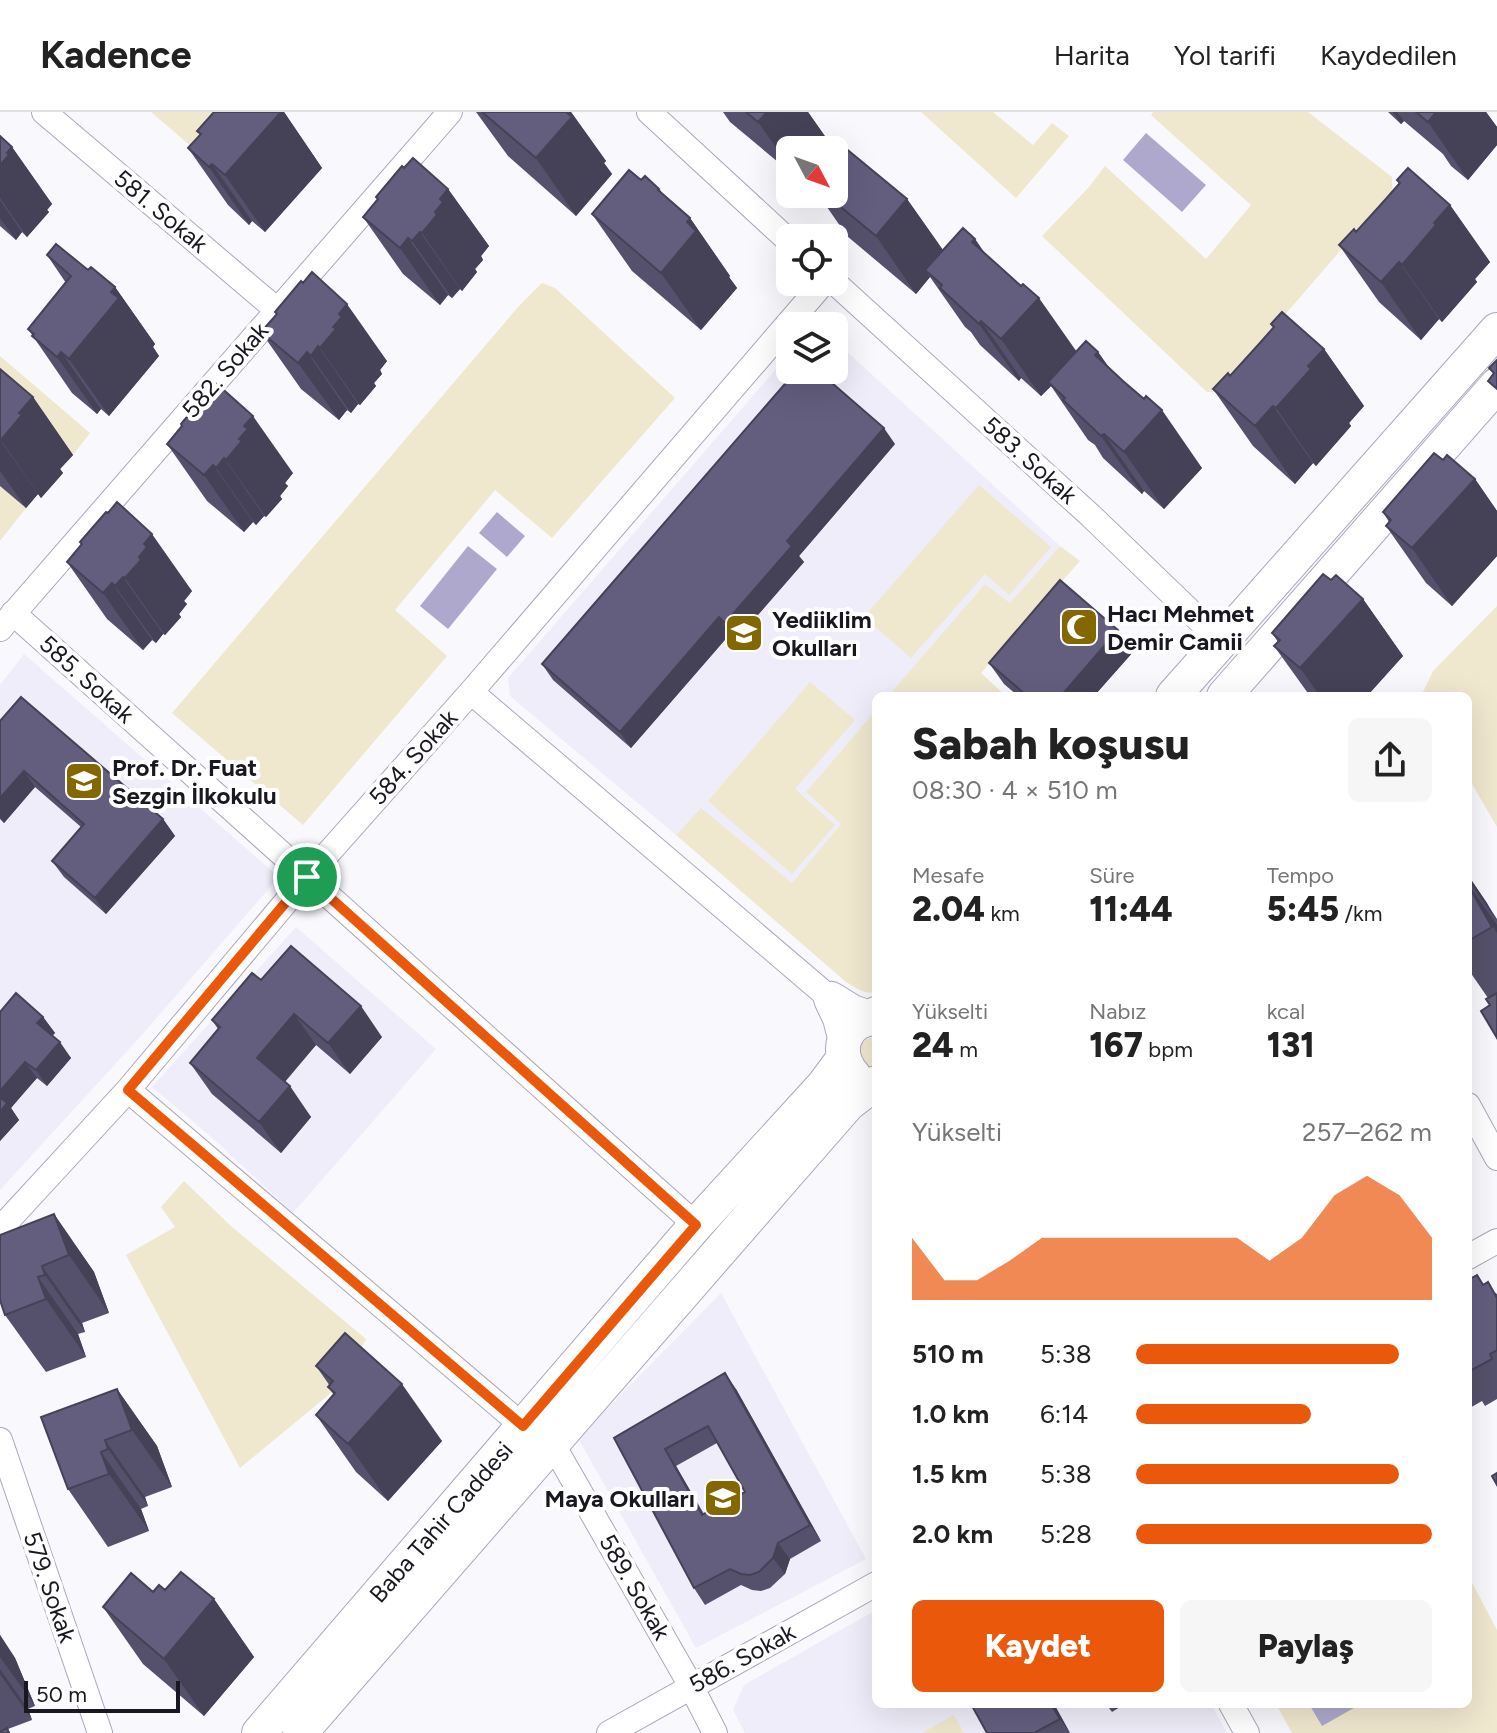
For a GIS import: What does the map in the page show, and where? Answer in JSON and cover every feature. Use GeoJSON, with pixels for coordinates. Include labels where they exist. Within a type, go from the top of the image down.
{"type":"FeatureCollection","features":[{"type":"Feature","properties":{"kind":"street","name":"581. Sokak"},"geometry":{"type":"LineString","coordinates":[[44,112],[277,310]]}},
{"type":"Feature","properties":{"kind":"street","name":"582. Sokak"},"geometry":{"type":"LineString","coordinates":[[7,621],[450,112]]}},
{"type":"Feature","properties":{"kind":"street"},"geometry":{"type":"LineString","coordinates":[[649,112],[776,229]]}},
{"type":"Feature","properties":{"kind":"street","name":"583. Sokak"},"geometry":{"type":"LineString","coordinates":[[848,295],[1091,516],[1222,642]]}},
{"type":"Feature","properties":{"kind":"street","name":"584. Sokak"},"geometry":{"type":"LineString","coordinates":[[0,1229],[128,1090],[307,877],[471,692],[812,296]]}},
{"type":"Feature","properties":{"kind":"street"},"geometry":{"type":"LineString","coordinates":[[1177,692],[1497,330]]}},
{"type":"Feature","properties":{"kind":"street"},"geometry":{"type":"LineString","coordinates":[[1235,691],[1497,385]]}},
{"type":"Feature","properties":{"kind":"street","name":"585. Sokak"},"geometry":{"type":"LineString","coordinates":[[7,621],[307,877],[696,1225]]}},
{"type":"Feature","properties":{"kind":"street"},"geometry":{"type":"LineString","coordinates":[[471,692],[831,999],[852,1012],[862,1029],[847,1069],[854,1077],[872,1083]]}},
{"type":"Feature","properties":{"kind":"street","name":"Baba Tahir Caddesi"},"geometry":{"type":"LineString","coordinates":[[259,1733],[696,1225],[823,1086],[862,1029]]}},
{"type":"Feature","properties":{"kind":"street","name":"Baba Tahir Caddesi"},"geometry":{"type":"LineString","coordinates":[[300,1733],[848,1104],[872,1086]]}},
{"type":"Feature","properties":{"kind":"street"},"geometry":{"type":"LineString","coordinates":[[128,1090],[523,1426]]}},
{"type":"Feature","properties":{"kind":"street"},"geometry":{"type":"LineString","coordinates":[[1472,1112],[1497,1158]]}},
{"type":"Feature","properties":{"kind":"street"},"geometry":{"type":"LineString","coordinates":[[1472,1255],[1497,1241]]}},
{"type":"Feature","properties":{"kind":"street","name":"579. Sokak"},"geometry":{"type":"LineString","coordinates":[[0,1440],[100,1733]]}},
{"type":"Feature","properties":{"kind":"street","name":"589. Sokak"},"geometry":{"type":"LineString","coordinates":[[552,1443],[715,1733]]}},
{"type":"Feature","properties":{"kind":"street","name":"586. Sokak"},"geometry":{"type":"LineString","coordinates":[[609,1733],[872,1586]]}},
{"type":"Feature","properties":{"kind":"street"},"geometry":{"type":"LineString","coordinates":[[1233,1708],[1247,1733]]}},
{"type":"Feature","properties":{"kind":"shaded area"},"geometry":{"type":"Polygon","coordinates":[[[151,112],[249,112],[207,160],[151,112]]]}},
{"type":"Feature","properties":{"kind":"shaded area"},"geometry":{"type":"Polygon","coordinates":[[[921,112],[993,112],[1033,145],[1052,123],[1069,136],[1016,198],[921,112]]]}},
{"type":"Feature","properties":{"kind":"shaded area"},"geometry":{"type":"Polygon","coordinates":[[[1153,112],[1308,112],[1392,177],[1392,191],[1218,392],[1207,392],[1042,236],[1105,166],[1206,259],[1251,205],[1151,115],[1153,112]]]}},
{"type":"Feature","properties":{"kind":"shaded area"},"geometry":{"type":"Polygon","coordinates":[[[1146,133],[1206,185],[1182,212],[1123,160],[1146,133]]]}},
{"type":"Feature","properties":{"kind":"shaded area"},"geometry":{"type":"Polygon","coordinates":[[[542,283],[555,288],[675,398],[552,538],[495,490],[395,610],[447,656],[303,825],[172,713],[518,307],[542,283]]]}},
{"type":"Feature","properties":{"kind":"shaded area","name":"Yediiklim Okulları"},"geometry":{"type":"Polygon","coordinates":[[[848,353],[1060,546],[1010,603],[985,584],[891,692],[872,692],[872,715],[806,792],[841,824],[792,883],[701,809],[676,835],[510,696],[508,678],[776,369],[776,384],[848,384],[848,353]]]}},
{"type":"Feature","properties":{"kind":"shaded area"},"geometry":{"type":"Polygon","coordinates":[[[0,356],[90,433],[73,455],[0,393],[0,356]]]}},
{"type":"Feature","properties":{"kind":"shaded area"},"geometry":{"type":"Polygon","coordinates":[[[979,485],[1051,547],[1009,595],[985,574],[911,658],[864,617],[979,485]]]}},
{"type":"Feature","properties":{"kind":"shaded area"},"geometry":{"type":"Polygon","coordinates":[[[0,486],[26,508],[0,541],[0,486]]]}},
{"type":"Feature","properties":{"kind":"shaded area"},"geometry":{"type":"Polygon","coordinates":[[[497,512],[525,536],[507,557],[479,533],[497,512]]]}},
{"type":"Feature","properties":{"kind":"shaded area"},"geometry":{"type":"Polygon","coordinates":[[[468,546],[497,569],[448,629],[420,606],[468,546]]]}},
{"type":"Feature","properties":{"kind":"shaded area"},"geometry":{"type":"Polygon","coordinates":[[[1060,546],[1080,561],[981,673],[1002,692],[891,692],[985,584],[1010,603],[1060,546]]]}},
{"type":"Feature","properties":{"kind":"shaded area"},"geometry":{"type":"Polygon","coordinates":[[[1497,606],[1497,827],[1472,784],[1472,692],[1423,692],[1433,671],[1497,606]]]}},
{"type":"Feature","properties":{"kind":"shaded area","name":"Prof. Dr. Fuat Sezgin İlkokulu"},"geometry":{"type":"Polygon","coordinates":[[[24,654],[279,877],[140,1037],[0,1190],[0,685],[24,654]]]}},
{"type":"Feature","properties":{"kind":"shaded area"},"geometry":{"type":"Polygon","coordinates":[[[810,682],[855,720],[795,789],[835,825],[792,874],[708,801],[810,682]]]}},
{"type":"Feature","properties":{"kind":"shaded area"},"geometry":{"type":"Polygon","coordinates":[[[872,715],[872,992],[846,982],[676,835],[701,808],[792,883],[841,824],[806,792],[872,715]]]}},
{"type":"Feature","properties":{"kind":"shaded area"},"geometry":{"type":"Polygon","coordinates":[[[296,927],[436,1049],[293,1213],[152,1087],[296,927]]]}},
{"type":"Feature","properties":{"kind":"shaded area"},"geometry":{"type":"Polygon","coordinates":[[[872,1038],[872,1070],[858,1052],[872,1038]]]}},
{"type":"Feature","properties":{"kind":"shaded area"},"geometry":{"type":"Polygon","coordinates":[[[184,1181],[231,1226],[366,1339],[358,1353],[366,1364],[240,1468],[126,1255],[175,1227],[161,1207],[184,1181]]]}},
{"type":"Feature","properties":{"kind":"shaded area","name":"Maya Okulları"},"geometry":{"type":"Polygon","coordinates":[[[721,1293],[866,1559],[696,1648],[578,1438],[721,1293]]]}},
{"type":"Feature","properties":{"kind":"shaded area"},"geometry":{"type":"Polygon","coordinates":[[[1472,1583],[1497,1630],[1497,1733],[1292,1733],[1278,1708],[1472,1708],[1472,1583]]]}},
{"type":"Feature","properties":{"kind":"shaded area"},"geometry":{"type":"Polygon","coordinates":[[[872,1612],[872,1708],[1213,1708],[1227,1733],[745,1733],[733,1710],[744,1685],[872,1612]]]}},
{"type":"Feature","properties":{"kind":"shaded area"},"geometry":{"type":"Polygon","coordinates":[[[1311,1708],[1354,1708],[1322,1726],[1311,1708]]]}},
{"type":"Feature","properties":{"kind":"shaded area"},"geometry":{"type":"Polygon","coordinates":[[[954,1715],[964,1733],[922,1733],[954,1715]]]}},
{"type":"Feature","properties":{"kind":"building"},"geometry":{"type":"Polygon","coordinates":[[[214,112],[281,112],[225,175],[212,164],[209,167],[188,148],[201,134],[197,131],[214,112]]]}},
{"type":"Feature","properties":{"kind":"building"},"geometry":{"type":"Polygon","coordinates":[[[482,112],[566,112],[572,117],[536,158],[482,112]]]}},
{"type":"Feature","properties":{"kind":"building"},"geometry":{"type":"Polygon","coordinates":[[[746,112],[767,112],[758,122],[746,112]]]}},
{"type":"Feature","properties":{"kind":"building"},"geometry":{"type":"Polygon","coordinates":[[[1416,112],[1436,112],[1428,122],[1416,112]]]}},
{"type":"Feature","properties":{"kind":"building"},"geometry":{"type":"Polygon","coordinates":[[[0,136],[12,147],[0,165],[0,136]]]}},
{"type":"Feature","properties":{"kind":"building"},"geometry":{"type":"Polygon","coordinates":[[[848,150],[907,199],[876,236],[842,208],[848,208],[848,150]]]}},
{"type":"Feature","properties":{"kind":"building"},"geometry":{"type":"Polygon","coordinates":[[[413,158],[448,189],[440,199],[443,202],[435,212],[437,215],[422,233],[412,241],[408,238],[400,248],[363,217],[402,166],[404,168],[413,158]]]}},
{"type":"Feature","properties":{"kind":"building"},"geometry":{"type":"Polygon","coordinates":[[[1408,168],[1450,205],[1402,265],[1399,262],[1381,282],[1339,245],[1354,229],[1356,232],[1385,200],[1408,168]]]}},
{"type":"Feature","properties":{"kind":"building"},"geometry":{"type":"Polygon","coordinates":[[[629,170],[641,180],[645,176],[690,218],[687,222],[696,231],[661,273],[592,214],[629,170]]]}},
{"type":"Feature","properties":{"kind":"building"},"geometry":{"type":"Polygon","coordinates":[[[963,228],[975,239],[972,242],[1039,298],[1001,339],[981,321],[979,324],[925,270],[963,228]]]}},
{"type":"Feature","properties":{"kind":"building"},"geometry":{"type":"Polygon","coordinates":[[[56,244],[115,287],[111,292],[119,298],[69,359],[61,352],[57,357],[28,329],[71,276],[47,255],[56,244]]]}},
{"type":"Feature","properties":{"kind":"building"},"geometry":{"type":"Polygon","coordinates":[[[312,272],[347,304],[339,314],[342,317],[333,327],[336,329],[320,348],[318,346],[311,356],[307,352],[298,363],[261,332],[301,281],[303,283],[312,272]]]}},
{"type":"Feature","properties":{"kind":"building"},"geometry":{"type":"Polygon","coordinates":[[[1282,312],[1324,349],[1308,366],[1311,369],[1255,426],[1213,389],[1228,373],[1230,376],[1259,344],[1282,312]]]}},
{"type":"Feature","properties":{"kind":"building"},"geometry":{"type":"Polygon","coordinates":[[[1086,341],[1098,352],[1095,355],[1123,381],[1162,410],[1124,452],[1104,434],[1101,436],[1048,382],[1086,341]]]}},
{"type":"Feature","properties":{"kind":"building"},"geometry":{"type":"Polygon","coordinates":[[[1497,360],[1497,389],[1488,381],[1494,373],[1489,368],[1497,360]]]}},
{"type":"Feature","properties":{"kind":"building"},"geometry":{"type":"Polygon","coordinates":[[[0,369],[33,397],[1,440],[0,439],[0,369]]]}},
{"type":"Feature","properties":{"kind":"building"},"geometry":{"type":"Polygon","coordinates":[[[217,384],[253,416],[244,426],[248,429],[239,439],[242,441],[226,460],[224,458],[216,468],[213,465],[204,475],[167,444],[217,384]]]}},
{"type":"Feature","properties":{"kind":"building"},"geometry":{"type":"Polygon","coordinates":[[[785,384],[833,384],[884,428],[787,541],[792,546],[725,623],[719,617],[620,732],[542,664],[785,384]]]}},
{"type":"Feature","properties":{"kind":"building"},"geometry":{"type":"Polygon","coordinates":[[[1434,453],[1443,460],[1447,455],[1475,479],[1412,548],[1386,526],[1391,520],[1383,512],[1434,453]]]}},
{"type":"Feature","properties":{"kind":"building"},"geometry":{"type":"Polygon","coordinates":[[[117,502],[152,534],[144,544],[147,547],[139,557],[141,560],[125,578],[115,586],[112,583],[103,593],[67,562],[82,544],[80,542],[117,502]]]}},
{"type":"Feature","properties":{"kind":"building"},"geometry":{"type":"Polygon","coordinates":[[[1323,574],[1331,580],[1336,575],[1363,599],[1300,668],[1274,646],[1280,640],[1272,633],[1323,574]]]}},
{"type":"Feature","properties":{"kind":"building","name":"Hacı Mehmet Demir Camii"},"geometry":{"type":"Polygon","coordinates":[[[1060,580],[1118,630],[1064,692],[1022,692],[989,663],[1060,580]]]}},
{"type":"Feature","properties":{"kind":"building"},"geometry":{"type":"Polygon","coordinates":[[[21,697],[163,819],[95,898],[52,861],[84,824],[24,771],[0,798],[0,721],[21,697]]]}},
{"type":"Feature","properties":{"kind":"building"},"geometry":{"type":"Polygon","coordinates":[[[1472,892],[1492,927],[1472,939],[1472,892]]]}},
{"type":"Feature","properties":{"kind":"building"},"geometry":{"type":"Polygon","coordinates":[[[291,946],[361,1006],[328,1043],[294,1014],[257,1058],[290,1086],[259,1122],[190,1063],[220,1027],[212,1020],[252,973],[261,980],[291,946]]]}},
{"type":"Feature","properties":{"kind":"building"},"geometry":{"type":"Polygon","coordinates":[[[16,993],[43,1017],[37,1023],[60,1042],[36,1070],[25,1062],[0,1091],[0,1012],[16,993]]]}},
{"type":"Feature","properties":{"kind":"building"},"geometry":{"type":"Polygon","coordinates":[[[1497,993],[1497,1038],[1481,1011],[1490,1005],[1486,999],[1497,993]]]}},
{"type":"Feature","properties":{"kind":"building"},"geometry":{"type":"Polygon","coordinates":[[[0,1097],[7,1103],[0,1112],[0,1097]]]}},
{"type":"Feature","properties":{"kind":"building"},"geometry":{"type":"Polygon","coordinates":[[[54,1214],[69,1255],[42,1266],[45,1275],[38,1277],[46,1299],[5,1315],[0,1300],[0,1235],[54,1214]]]}},
{"type":"Feature","properties":{"kind":"building"},"geometry":{"type":"Polygon","coordinates":[[[1477,1275],[1483,1285],[1488,1282],[1497,1298],[1497,1350],[1490,1354],[1492,1359],[1472,1370],[1472,1278],[1477,1275]]]}},
{"type":"Feature","properties":{"kind":"building"},"geometry":{"type":"Polygon","coordinates":[[[345,1333],[402,1384],[348,1444],[316,1415],[335,1393],[328,1387],[333,1381],[316,1366],[345,1333]]]}},
{"type":"Feature","properties":{"kind":"building"},"geometry":{"type":"Polygon","coordinates":[[[725,1373],[810,1525],[778,1543],[773,1558],[759,1572],[750,1575],[730,1569],[694,1588],[614,1438],[725,1373]],[[708,1426],[665,1449],[702,1515],[745,1492],[708,1426]]]}},
{"type":"Feature","properties":{"kind":"building"},"geometry":{"type":"Polygon","coordinates":[[[117,1389],[132,1430],[105,1440],[108,1449],[101,1452],[109,1474],[68,1489],[41,1417],[117,1389]]]}},
{"type":"Feature","properties":{"kind":"building"},"geometry":{"type":"Polygon","coordinates":[[[181,1572],[214,1599],[164,1659],[103,1607],[131,1573],[153,1592],[159,1585],[165,1590],[181,1572]]]}},
{"type":"Feature","properties":{"kind":"building"},"geometry":{"type":"Polygon","coordinates":[[[973,1708],[1053,1708],[1060,1719],[1034,1733],[987,1733],[973,1708]]]}},
{"type":"Feature","properties":{"kind":"place","name":"Hacı Mehmet Demir Camii"},"geometry":{"type":"Point","coordinates":[1079,627]}},
{"type":"Feature","properties":{"kind":"place","name":"Yediiklim Okulları"},"geometry":{"type":"Point","coordinates":[744,633]}},
{"type":"Feature","properties":{"kind":"place","name":"Prof. Dr. Fuat Sezgin İlkokulu"},"geometry":{"type":"Point","coordinates":[84,781]}},
{"type":"Feature","properties":{"kind":"place","name":"Maya Okulları"},"geometry":{"type":"Point","coordinates":[723,1498]}},
{"type":"Feature","properties":{"kind":"route"},"geometry":{"type":"LineString","coordinates":[[307,877],[696,1225],[523,1426],[128,1090],[307,877]]}}]}
